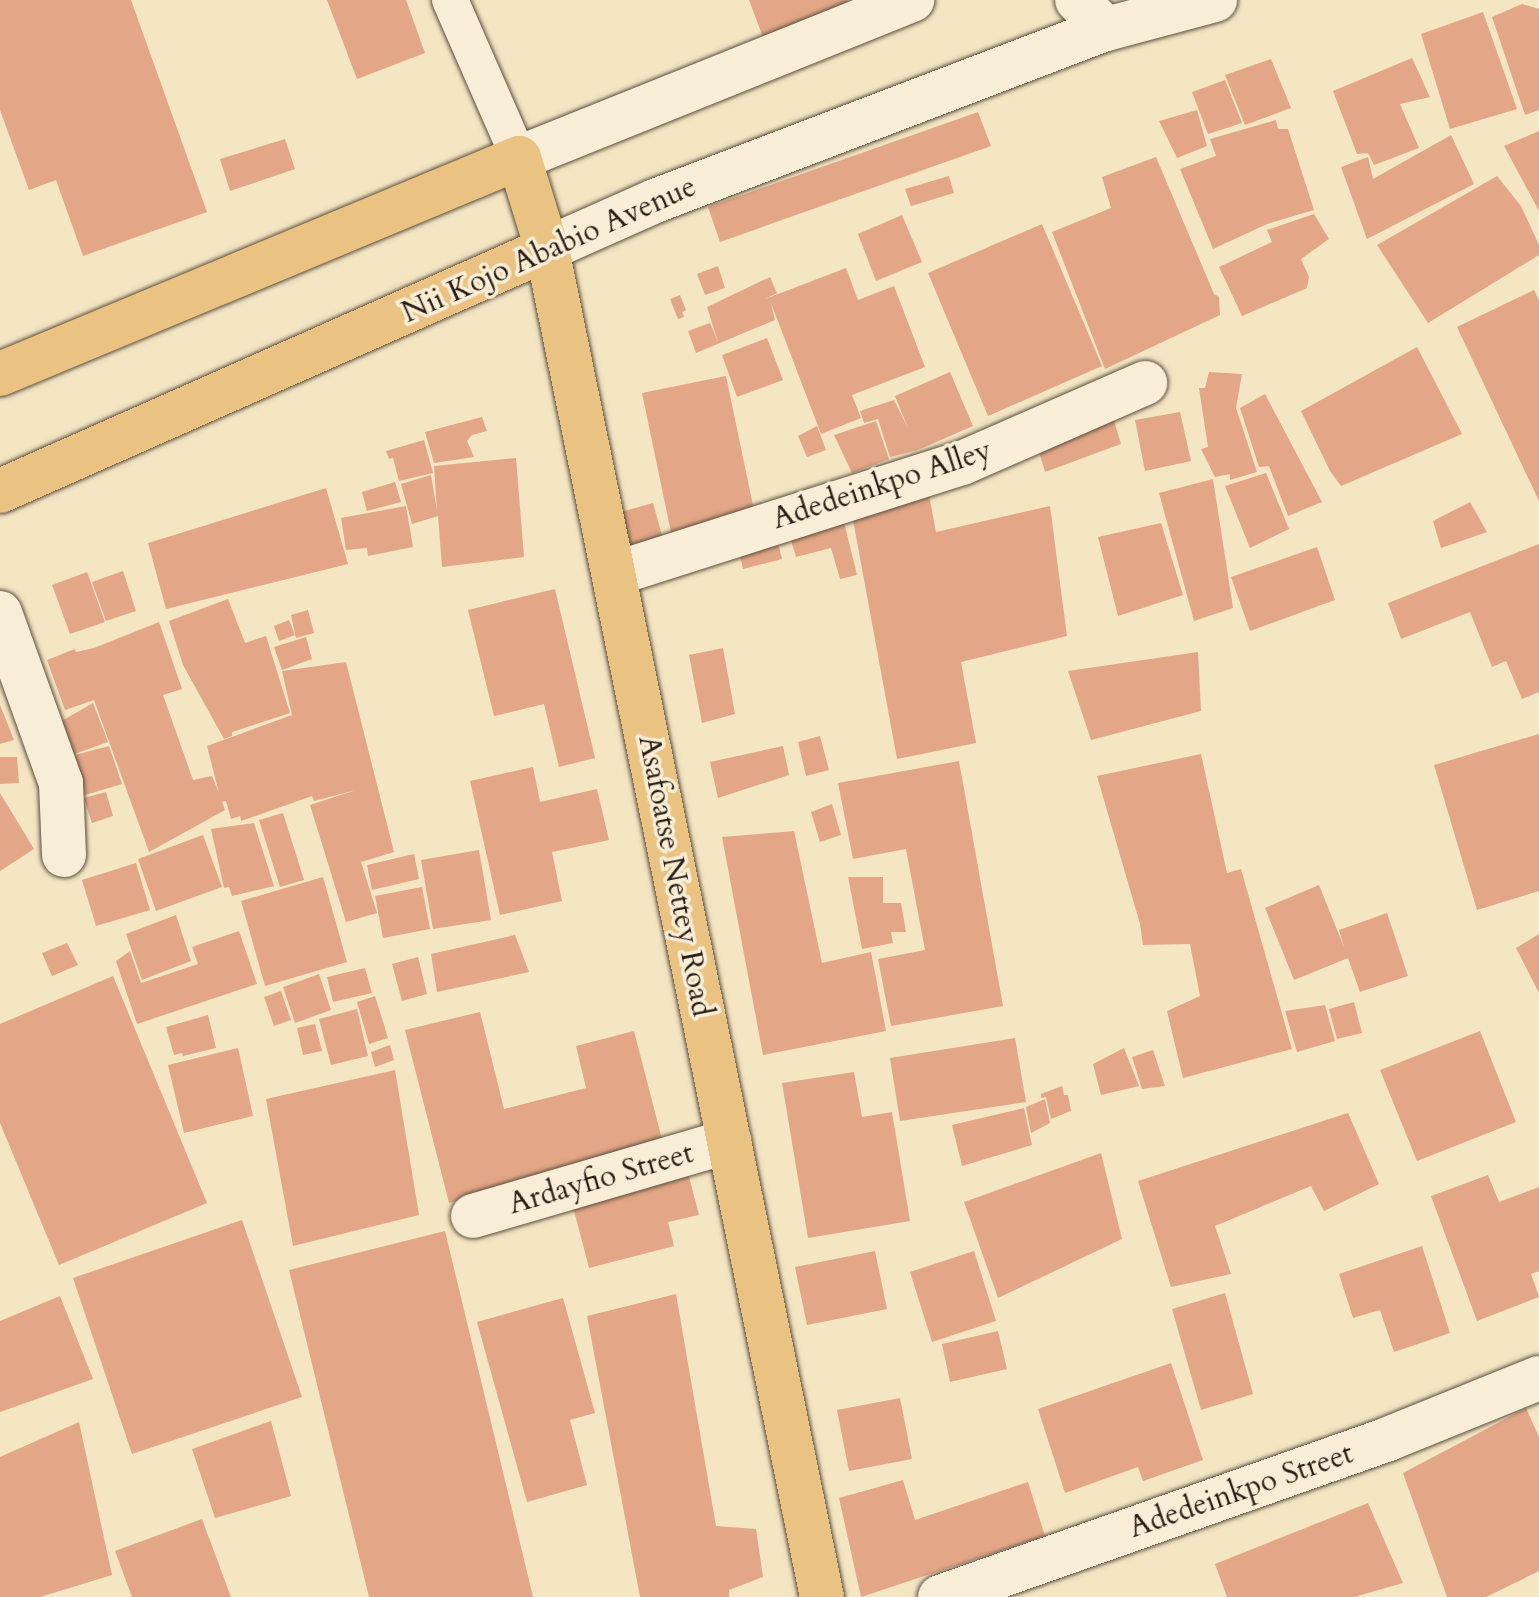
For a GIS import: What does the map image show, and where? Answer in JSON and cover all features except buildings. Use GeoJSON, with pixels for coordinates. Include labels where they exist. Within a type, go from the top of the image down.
{"type":"FeatureCollection","features":[{"type":"Feature","properties":{"kind":"main road","name":"Asafoatse Nettey Road"},"geometry":{"type":"LineString","coordinates":[[519,158],[547,249],[822,1597]]}},
{"type":"Feature","properties":{"kind":"main road"},"geometry":{"type":"LineString","coordinates":[[0,374],[519,158]]}},
{"type":"Feature","properties":{"kind":"main road","name":"Nii Kojo Ababio Avenue"},"geometry":{"type":"LineString","coordinates":[[0,491],[547,249]]}},
{"type":"Feature","properties":{"kind":"street"},"geometry":{"type":"LineString","coordinates":[[519,158],[912,0]]}},
{"type":"Feature","properties":{"kind":"street","name":"Nii Kojo Ababio Avenue"},"geometry":{"type":"LineString","coordinates":[[547,249],[1091,14],[1215,0]]}},
{"type":"Feature","properties":{"kind":"street","name":"Adedeinkpo Alley"},"geometry":{"type":"LineString","coordinates":[[614,574],[962,463],[1145,383]]}},
{"type":"Feature","properties":{"kind":"street"},"geometry":{"type":"LineString","coordinates":[[0,613],[61,783],[64,855]]}},
{"type":"Feature","properties":{"kind":"street","name":"Ardayfio Street"},"geometry":{"type":"LineString","coordinates":[[473,1216],[729,1141]]}},
{"type":"Feature","properties":{"kind":"street","name":"Adedeinkpo Street"},"geometry":{"type":"LineString","coordinates":[[940,1597],[1388,1439],[1539,1378]]}},
{"type":"Feature","properties":{"kind":"lane"},"geometry":{"type":"LineString","coordinates":[[450,0],[519,158]]}}]}
